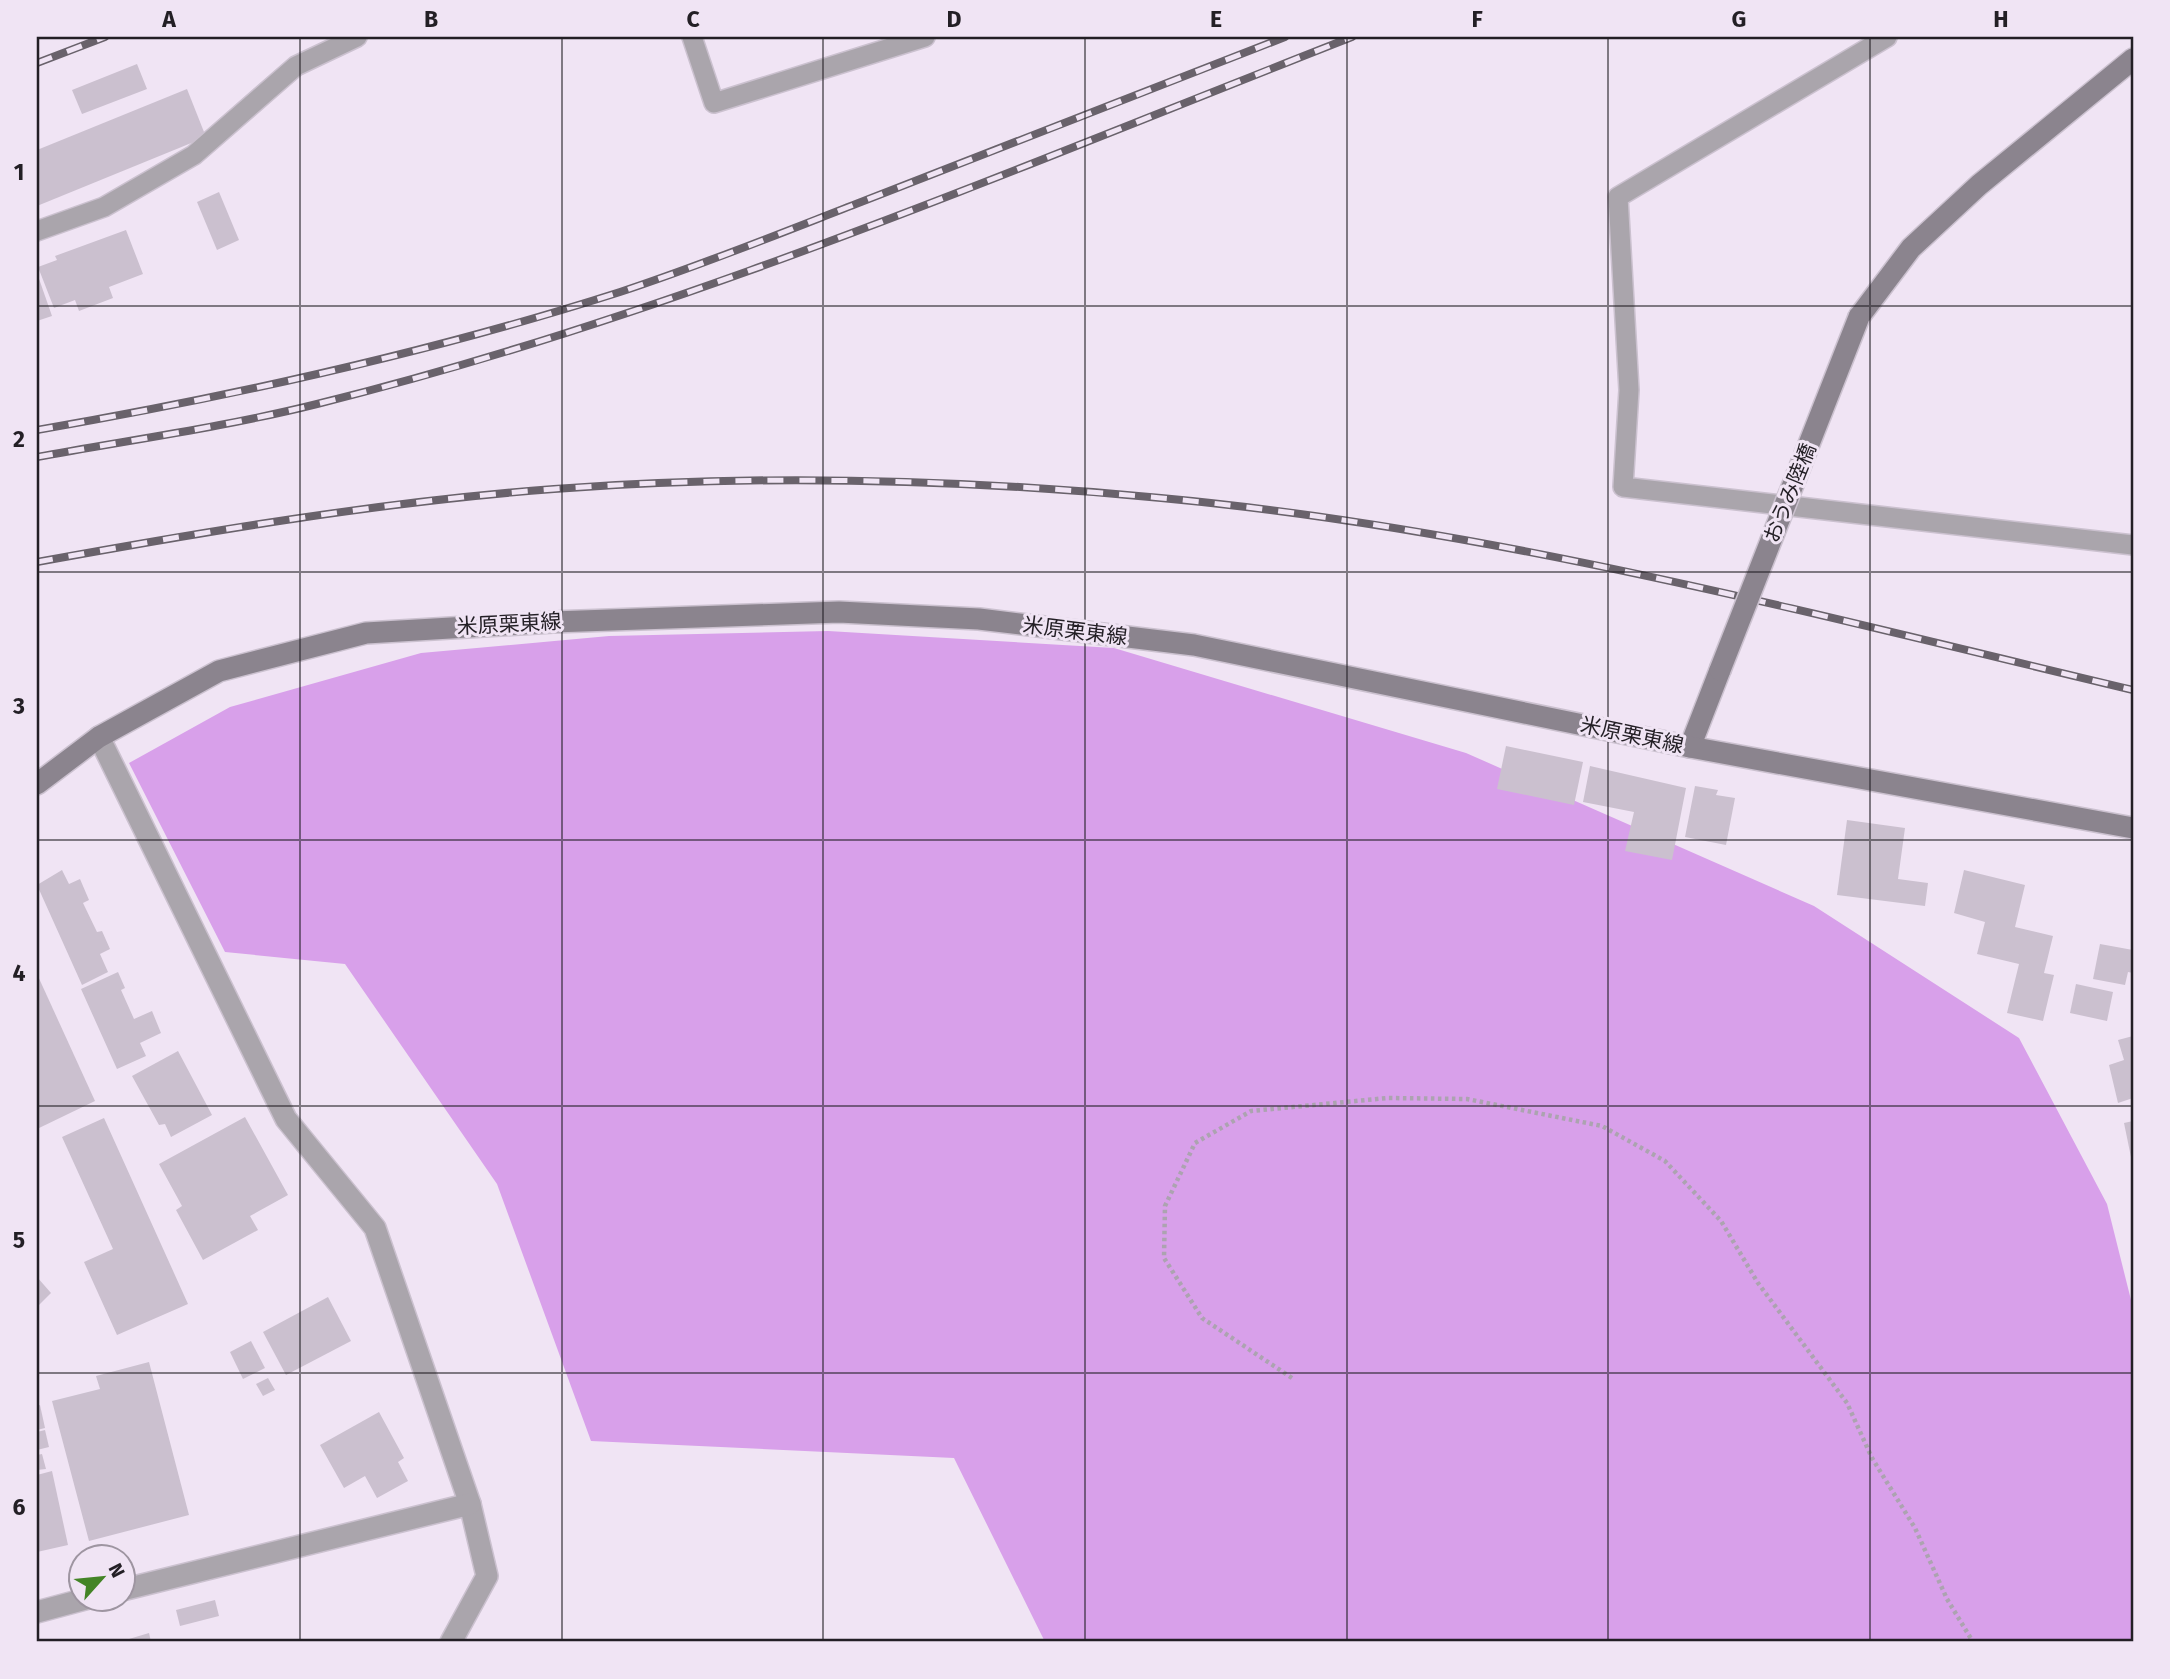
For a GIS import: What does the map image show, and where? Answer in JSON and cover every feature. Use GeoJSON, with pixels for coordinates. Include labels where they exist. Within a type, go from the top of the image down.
{"type":"FeatureCollection","features":[{"type":"Feature","properties":{"kind":"main road","name":"おうみ陸橋"},"geometry":{"type":"LineString","coordinates":[[1690,747],[1859,317],[1911,248],[1979,185],[2133,59]]}},
{"type":"Feature","properties":{"kind":"main road","name":"米原栗東線"},"geometry":{"type":"LineString","coordinates":[[37,784],[99,737],[219,671],[366,633],[553,622],[839,612],[979,619],[1194,645],[1690,747],[2133,828]]}},
{"type":"Feature","properties":{"kind":"street"},"geometry":{"type":"LineString","coordinates":[[99,737],[286,1119],[375,1228],[470,1504],[487,1576],[476,1601],[451,1642]]}},
{"type":"Feature","properties":{"kind":"street"},"geometry":{"type":"LineString","coordinates":[[136,1587],[470,1504]]}},
{"type":"Feature","properties":{"kind":"street"},"geometry":{"type":"LineString","coordinates":[[37,1612],[66,1604]]}},
{"type":"Feature","properties":{"kind":"lane"},"geometry":{"type":"LineString","coordinates":[[37,231],[104,208],[194,155],[296,66],[357,37]]}},
{"type":"Feature","properties":{"kind":"lane"},"geometry":{"type":"LineString","coordinates":[[692,37],[714,103],[925,37]]}},
{"type":"Feature","properties":{"kind":"lane"},"geometry":{"type":"LineString","coordinates":[[1887,37],[1618,197],[1629,390],[1623,487],[2133,545]]}},
{"type":"Feature","properties":{"kind":"path"},"geometry":{"type":"LineString","coordinates":[[1292,1378],[1202,1318],[1164,1258],[1165,1206],[1195,1143],[1251,1111],[1387,1098],[1466,1099],[1602,1126],[1665,1161],[1721,1221],[1758,1283],[1847,1403],[1872,1458],[1915,1528],[1947,1599],[1973,1642]]}},
{"type":"Feature","properties":{"kind":"shaded area"},"geometry":{"type":"Polygon","coordinates":[[[828,631],[1114,648],[1466,753],[1814,906],[2019,1038],[2107,1204],[2133,1308],[2133,1642],[1045,1642],[954,1458],[591,1441],[497,1184],[345,964],[225,952],[129,763],[230,707],[421,653],[609,636],[828,631]]]}},
{"type":"Feature","properties":{"kind":"building"},"geometry":{"type":"Polygon","coordinates":[[[137,64],[147,89],[82,114],[72,90],[137,64]]]}},
{"type":"Feature","properties":{"kind":"building"},"geometry":{"type":"Polygon","coordinates":[[[187,89],[206,137],[37,206],[37,150],[187,89]]]}},
{"type":"Feature","properties":{"kind":"building"},"geometry":{"type":"Polygon","coordinates":[[[219,192],[239,240],[217,250],[197,202],[219,192]]]}},
{"type":"Feature","properties":{"kind":"building"},"geometry":{"type":"Polygon","coordinates":[[[126,230],[143,274],[109,287],[113,298],[79,311],[75,300],[54,308],[38,267],[57,260],[55,256],[126,230]]]}},
{"type":"Feature","properties":{"kind":"building"},"geometry":{"type":"Polygon","coordinates":[[[37,273],[52,316],[37,321],[37,273]]]}},
{"type":"Feature","properties":{"kind":"building"},"geometry":{"type":"Polygon","coordinates":[[[1506,746],[1583,762],[1574,805],[1497,789],[1506,746]]]}},
{"type":"Feature","properties":{"kind":"building"},"geometry":{"type":"Polygon","coordinates":[[[1590,766],[1686,788],[1672,860],[1625,851],[1634,812],[1583,802],[1590,766]]]}},
{"type":"Feature","properties":{"kind":"building"},"geometry":{"type":"Polygon","coordinates":[[[1695,786],[1718,790],[1716,795],[1735,798],[1726,845],[1685,837],[1695,786]]]}},
{"type":"Feature","properties":{"kind":"building"},"geometry":{"type":"Polygon","coordinates":[[[1847,820],[1905,828],[1898,879],[1928,883],[1925,906],[1837,895],[1847,820]]]}},
{"type":"Feature","properties":{"kind":"building"},"geometry":{"type":"Polygon","coordinates":[[[62,870],[69,884],[80,879],[89,900],[83,903],[97,932],[102,931],[110,949],[100,954],[108,972],[82,985],[37,885],[62,870]]]}},
{"type":"Feature","properties":{"kind":"building"},"geometry":{"type":"Polygon","coordinates":[[[1964,870],[2025,885],[2015,927],[2053,936],[2044,973],[2054,975],[2043,1021],[2007,1013],[2019,964],[1977,954],[1985,922],[1954,913],[1964,870]]]}},
{"type":"Feature","properties":{"kind":"building"},"geometry":{"type":"Polygon","coordinates":[[[2100,944],[2133,950],[2133,973],[2128,972],[2125,985],[2093,979],[2100,944]]]}},
{"type":"Feature","properties":{"kind":"building"},"geometry":{"type":"Polygon","coordinates":[[[118,972],[125,988],[121,990],[134,1019],[152,1011],[161,1033],[140,1043],[146,1056],[117,1069],[81,989],[118,972]]]}},
{"type":"Feature","properties":{"kind":"building"},"geometry":{"type":"Polygon","coordinates":[[[37,974],[95,1101],[37,1129],[37,974]]]}},
{"type":"Feature","properties":{"kind":"building"},"geometry":{"type":"Polygon","coordinates":[[[2076,984],[2113,992],[2107,1021],[2070,1013],[2076,984]]]}},
{"type":"Feature","properties":{"kind":"building"},"geometry":{"type":"Polygon","coordinates":[[[2133,1036],[2133,1098],[2118,1103],[2109,1065],[2124,1060],[2118,1040],[2133,1036]]]}},
{"type":"Feature","properties":{"kind":"building"},"geometry":{"type":"Polygon","coordinates":[[[178,1051],[212,1115],[171,1137],[165,1124],[159,1125],[132,1076],[178,1051]]]}},
{"type":"Feature","properties":{"kind":"building"},"geometry":{"type":"Polygon","coordinates":[[[245,1117],[288,1195],[250,1216],[258,1230],[203,1260],[176,1210],[182,1206],[159,1164],[245,1117]]]}},
{"type":"Feature","properties":{"kind":"building"},"geometry":{"type":"Polygon","coordinates":[[[104,1118],[188,1304],[117,1335],[84,1262],[113,1249],[62,1137],[104,1118]]]}},
{"type":"Feature","properties":{"kind":"building"},"geometry":{"type":"Polygon","coordinates":[[[2133,1121],[2133,1162],[2132,1162],[2124,1123],[2133,1121]]]}},
{"type":"Feature","properties":{"kind":"building"},"geometry":{"type":"Polygon","coordinates":[[[37,1277],[51,1293],[37,1307],[37,1277]]]}},
{"type":"Feature","properties":{"kind":"building"},"geometry":{"type":"Polygon","coordinates":[[[328,1297],[351,1341],[286,1375],[263,1332],[328,1297]]]}},
{"type":"Feature","properties":{"kind":"building"},"geometry":{"type":"Polygon","coordinates":[[[251,1341],[265,1368],[243,1379],[230,1352],[251,1341]]]}},
{"type":"Feature","properties":{"kind":"building"},"geometry":{"type":"Polygon","coordinates":[[[149,1362],[189,1515],[89,1541],[52,1401],[100,1389],[96,1376],[149,1362]]]}},
{"type":"Feature","properties":{"kind":"building"},"geometry":{"type":"Polygon","coordinates":[[[268,1378],[275,1390],[263,1396],[256,1384],[268,1378]]]}},
{"type":"Feature","properties":{"kind":"building"},"geometry":{"type":"Polygon","coordinates":[[[40,1405],[45,1428],[37,1430],[37,1406],[40,1405]]]}},
{"type":"Feature","properties":{"kind":"building"},"geometry":{"type":"Polygon","coordinates":[[[379,1412],[404,1458],[398,1462],[408,1481],[377,1498],[365,1476],[344,1488],[320,1445],[379,1412]]]}},
{"type":"Feature","properties":{"kind":"building"},"geometry":{"type":"Polygon","coordinates":[[[45,1430],[49,1447],[37,1450],[37,1432],[45,1430]]]}},
{"type":"Feature","properties":{"kind":"building"},"geometry":{"type":"Polygon","coordinates":[[[42,1454],[46,1469],[37,1470],[37,1455],[42,1454]]]}},
{"type":"Feature","properties":{"kind":"building"},"geometry":{"type":"Polygon","coordinates":[[[52,1471],[67,1542],[66,1545],[37,1552],[37,1475],[52,1471]]]}},
{"type":"Feature","properties":{"kind":"building"},"geometry":{"type":"Polygon","coordinates":[[[215,1600],[219,1616],[180,1626],[176,1610],[215,1600]]]}},
{"type":"Feature","properties":{"kind":"building"},"geometry":{"type":"Polygon","coordinates":[[[149,1633],[151,1642],[119,1642],[149,1633]]]}},
{"type":"Feature","properties":{"kind":"railway"},"geometry":{"type":"LineString","coordinates":[[37,63],[105,37]]}},
{"type":"Feature","properties":{"kind":"railway"},"geometry":{"type":"LineString","coordinates":[[37,430],[184,403],[404,354],[620,292],[741,248],[1285,37]]}},
{"type":"Feature","properties":{"kind":"railway"},"geometry":{"type":"LineString","coordinates":[[37,457],[317,404],[450,368],[581,328],[840,237],[1352,37]]}},
{"type":"Feature","properties":{"kind":"railway"},"geometry":{"type":"LineString","coordinates":[[37,562],[294,519],[554,489],[782,480],[1010,486],[1161,498],[1284,512],[1529,552],[1772,604],[2133,690]]}}]}
